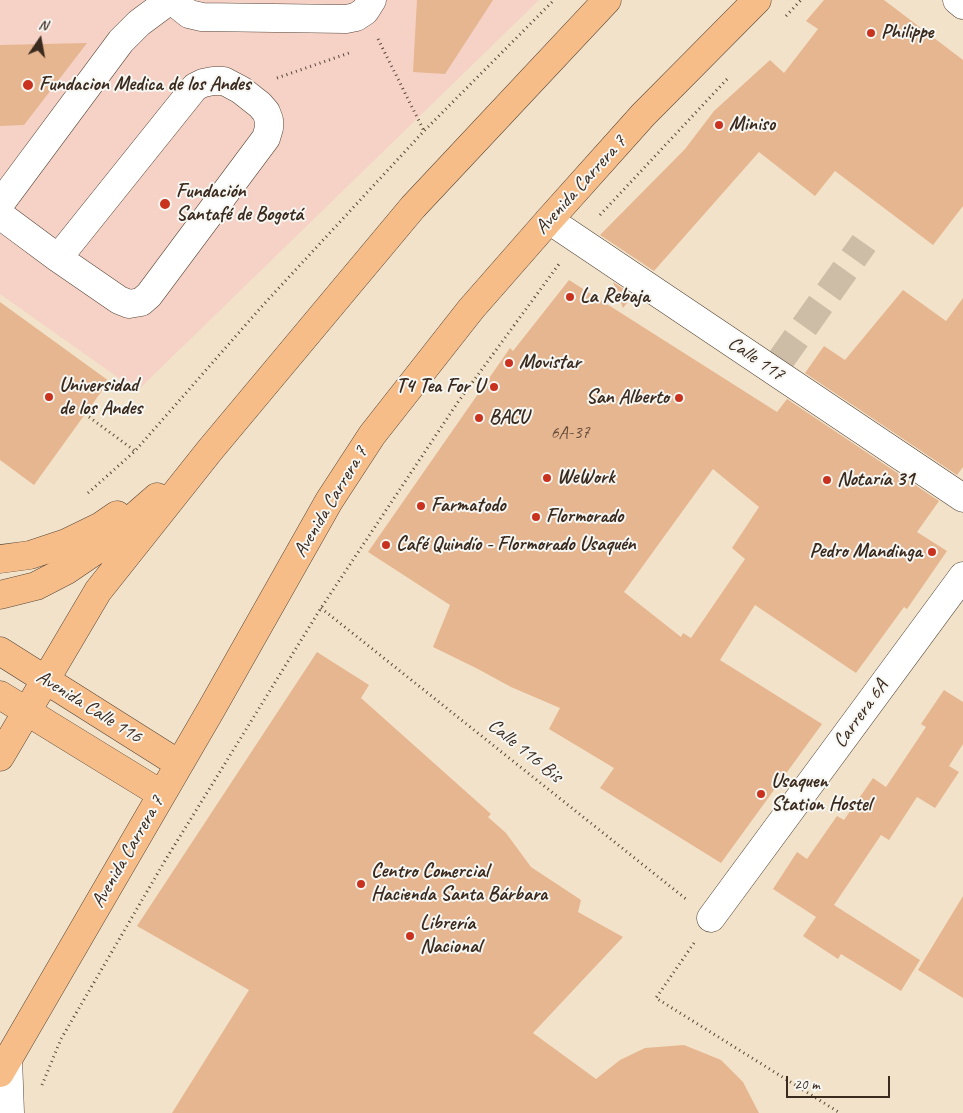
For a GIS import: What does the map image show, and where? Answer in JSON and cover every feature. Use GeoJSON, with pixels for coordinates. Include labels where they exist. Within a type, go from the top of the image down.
{"type":"FeatureCollection","features":[{"type":"Feature","properties":{"kind":"main road"},"geometry":{"type":"LineString","coordinates":[[0,757],[98,591],[210,450],[413,207],[606,0]]}},
{"type":"Feature","properties":{"kind":"main road","name":"Avenida Carrera 7"},"geometry":{"type":"LineString","coordinates":[[4,1066],[329,501],[372,435],[471,309],[549,220],[643,115],[757,0]]}},
{"type":"Feature","properties":{"kind":"main road"},"geometry":{"type":"LineString","coordinates":[[0,559],[30,555],[66,543],[101,526],[210,450]]}},
{"type":"Feature","properties":{"kind":"main road"},"geometry":{"type":"LineString","coordinates":[[0,595],[36,586],[67,570],[95,551],[210,450]]}},
{"type":"Feature","properties":{"kind":"main road"},"geometry":{"type":"LineString","coordinates":[[0,637],[45,680]]}},
{"type":"Feature","properties":{"kind":"main road","name":"Avenida Calle 116"},"geometry":{"type":"LineString","coordinates":[[0,651],[179,764]]}},
{"type":"Feature","properties":{"kind":"main road","name":"Avenida Calle 116"},"geometry":{"type":"LineString","coordinates":[[0,695],[161,794]]}},
{"type":"Feature","properties":{"kind":"street"},"geometry":{"type":"LineString","coordinates":[[0,204],[121,41],[139,23],[170,0]]}},
{"type":"Feature","properties":{"kind":"street"},"geometry":{"type":"LineString","coordinates":[[176,0],[179,6],[189,14],[202,17],[346,19],[356,17],[368,6]]}},
{"type":"Feature","properties":{"kind":"street"},"geometry":{"type":"LineString","coordinates":[[957,0],[963,5]]}},
{"type":"Feature","properties":{"kind":"street"},"geometry":{"type":"LineString","coordinates":[[0,215],[58,258],[119,300],[129,304],[141,302],[149,295],[266,138],[269,120],[266,112],[241,90],[224,81],[203,82],[195,87],[58,258]]}},
{"type":"Feature","properties":{"kind":"street","name":"Calle 117"},"geometry":{"type":"LineString","coordinates":[[549,220],[577,240],[777,366],[963,498]]}},
{"type":"Feature","properties":{"kind":"street","name":"Carrera 6A"},"geometry":{"type":"LineString","coordinates":[[711,918],[963,576]]}},
{"type":"Feature","properties":{"kind":"street"},"geometry":{"type":"LineString","coordinates":[[4,1066],[10,1113]]}},
{"type":"Feature","properties":{"kind":"path"},"geometry":{"type":"LineString","coordinates":[[84,497],[135,451],[264,304],[424,131],[554,0]]}},
{"type":"Feature","properties":{"kind":"path"},"geometry":{"type":"LineString","coordinates":[[780,22],[801,0]]}},
{"type":"Feature","properties":{"kind":"path"},"geometry":{"type":"LineString","coordinates":[[368,6],[424,131]]}},
{"type":"Feature","properties":{"kind":"path"},"geometry":{"type":"LineString","coordinates":[[241,90],[361,49]]}},
{"type":"Feature","properties":{"kind":"path"},"geometry":{"type":"LineString","coordinates":[[41,1094],[42,1085],[61,1039],[166,859],[321,608],[458,402],[577,240],[733,73]]}},
{"type":"Feature","properties":{"kind":"path"},"geometry":{"type":"LineString","coordinates":[[86,414],[135,451]]}},
{"type":"Feature","properties":{"kind":"path","name":"Calle 116 Bis"},"geometry":{"type":"LineString","coordinates":[[321,608],[711,918]]}},
{"type":"Feature","properties":{"kind":"path"},"geometry":{"type":"LineString","coordinates":[[711,918],[656,998],[840,1113]]}},
{"type":"Feature","properties":{"kind":"shaded area","name":"Fundación Santafé de Bogotá"},"geometry":{"type":"Polygon","coordinates":[[[0,0],[539,0],[137,391],[0,294],[0,0]]]}},
{"type":"Feature","properties":{"kind":"building"},"geometry":{"type":"Polygon","coordinates":[[[417,0],[493,0],[445,74],[413,72],[417,0]]]}},
{"type":"Feature","properties":{"kind":"building"},"geometry":{"type":"Polygon","coordinates":[[[824,0],[884,0],[963,60],[963,206],[933,245],[835,171],[815,196],[759,152],[654,271],[600,235],[685,149],[714,111],[770,60],[784,73],[818,29],[806,21],[824,0]]]}},
{"type":"Feature","properties":{"kind":"building","name":"Fundacion Medica de los Andes"},"geometry":{"type":"Polygon","coordinates":[[[87,43],[24,125],[0,126],[0,45],[87,43]]]}},
{"type":"Feature","properties":{"kind":"building"},"geometry":{"type":"Polygon","coordinates":[[[569,280],[777,412],[787,399],[939,501],[917,532],[947,551],[907,609],[904,607],[856,673],[755,605],[720,660],[822,724],[721,863],[600,788],[614,768],[549,729],[560,708],[511,687],[433,647],[450,605],[368,552],[510,348],[513,351],[569,280]],[[713,469],[624,592],[681,637],[683,633],[691,638],[745,559],[732,548],[759,507],[713,469]]]}},
{"type":"Feature","properties":{"kind":"building"},"geometry":{"type":"Polygon","coordinates":[[[613,282],[633,295],[623,308],[613,282]]]}},
{"type":"Feature","properties":{"kind":"building"},"geometry":{"type":"Polygon","coordinates":[[[903,290],[946,321],[963,298],[963,467],[957,475],[805,373],[824,346],[845,360],[903,290]]]}},
{"type":"Feature","properties":{"kind":"building","name":"Universidad de los Andes"},"geometry":{"type":"Polygon","coordinates":[[[0,302],[109,381],[34,485],[0,460],[0,302]]]}},
{"type":"Feature","properties":{"kind":"building","name":"Centro Comercial Hacienda Santa Bárbara"},"geometry":{"type":"Polygon","coordinates":[[[317,652],[369,685],[361,698],[491,814],[488,817],[506,833],[531,867],[581,900],[578,912],[623,937],[533,1033],[596,1079],[620,1060],[645,1048],[684,1045],[721,1060],[743,1082],[759,1113],[172,1113],[249,990],[137,926],[317,652]]]}},
{"type":"Feature","properties":{"kind":"building"},"geometry":{"type":"Polygon","coordinates":[[[944,690],[963,702],[963,744],[949,766],[959,772],[935,808],[917,797],[889,840],[881,835],[834,905],[920,960],[901,991],[841,954],[838,959],[803,936],[816,917],[773,889],[797,852],[807,859],[837,816],[844,820],[873,778],[886,787],[926,727],[921,724],[944,690]]]}},
{"type":"Feature","properties":{"kind":"building"},"geometry":{"type":"Polygon","coordinates":[[[963,896],[963,998],[918,970],[963,896]]]}},
{"type":"Feature","properties":{"kind":"tunnel"},"geometry":{"type":"LineString","coordinates":[[780,361],[864,243]]}},
{"type":"Feature","properties":{"kind":"place","name":"Philippe"},"geometry":{"type":"Point","coordinates":[871,33]}},
{"type":"Feature","properties":{"kind":"place","name":"Fundacion Medica de los Andes"},"geometry":{"type":"Point","coordinates":[28,85]}},
{"type":"Feature","properties":{"kind":"place","name":"Miniso"},"geometry":{"type":"Point","coordinates":[719,125]}},
{"type":"Feature","properties":{"kind":"place","name":"Fundación Santafé de Bogotá"},"geometry":{"type":"Point","coordinates":[165,204]}},
{"type":"Feature","properties":{"kind":"place","name":"La Rebaja"},"geometry":{"type":"Point","coordinates":[570,297]}},
{"type":"Feature","properties":{"kind":"place","name":"Movistar"},"geometry":{"type":"Point","coordinates":[509,363]}},
{"type":"Feature","properties":{"kind":"place","name":"T4 Tea For U"},"geometry":{"type":"Point","coordinates":[494,387]}},
{"type":"Feature","properties":{"kind":"place","name":"Universidad de los Andes"},"geometry":{"type":"Point","coordinates":[49,397]}},
{"type":"Feature","properties":{"kind":"place","name":"San Alberto"},"geometry":{"type":"Point","coordinates":[679,398]}},
{"type":"Feature","properties":{"kind":"place","name":"BACU"},"geometry":{"type":"Point","coordinates":[479,418]}},
{"type":"Feature","properties":{"kind":"place","name":"WeWork"},"geometry":{"type":"Point","coordinates":[547,478]}},
{"type":"Feature","properties":{"kind":"place","name":"Notaría 31"},"geometry":{"type":"Point","coordinates":[827,480]}},
{"type":"Feature","properties":{"kind":"place","name":"Farmatodo"},"geometry":{"type":"Point","coordinates":[421,506]}},
{"type":"Feature","properties":{"kind":"place","name":"Flormorado"},"geometry":{"type":"Point","coordinates":[536,517]}},
{"type":"Feature","properties":{"kind":"place","name":"Café Quindío - Flormorado Usaquén"},"geometry":{"type":"Point","coordinates":[386,545]}},
{"type":"Feature","properties":{"kind":"place","name":"Pedro Mandinga"},"geometry":{"type":"Point","coordinates":[932,552]}},
{"type":"Feature","properties":{"kind":"place","name":"Usaquen Station Hostel"},"geometry":{"type":"Point","coordinates":[761,794]}},
{"type":"Feature","properties":{"kind":"place","name":"Centro Comercial Hacienda Santa Bárbara"},"geometry":{"type":"Point","coordinates":[361,884]}},
{"type":"Feature","properties":{"kind":"place","name":"Librería Nacional"},"geometry":{"type":"Point","coordinates":[410,936]}}]}
